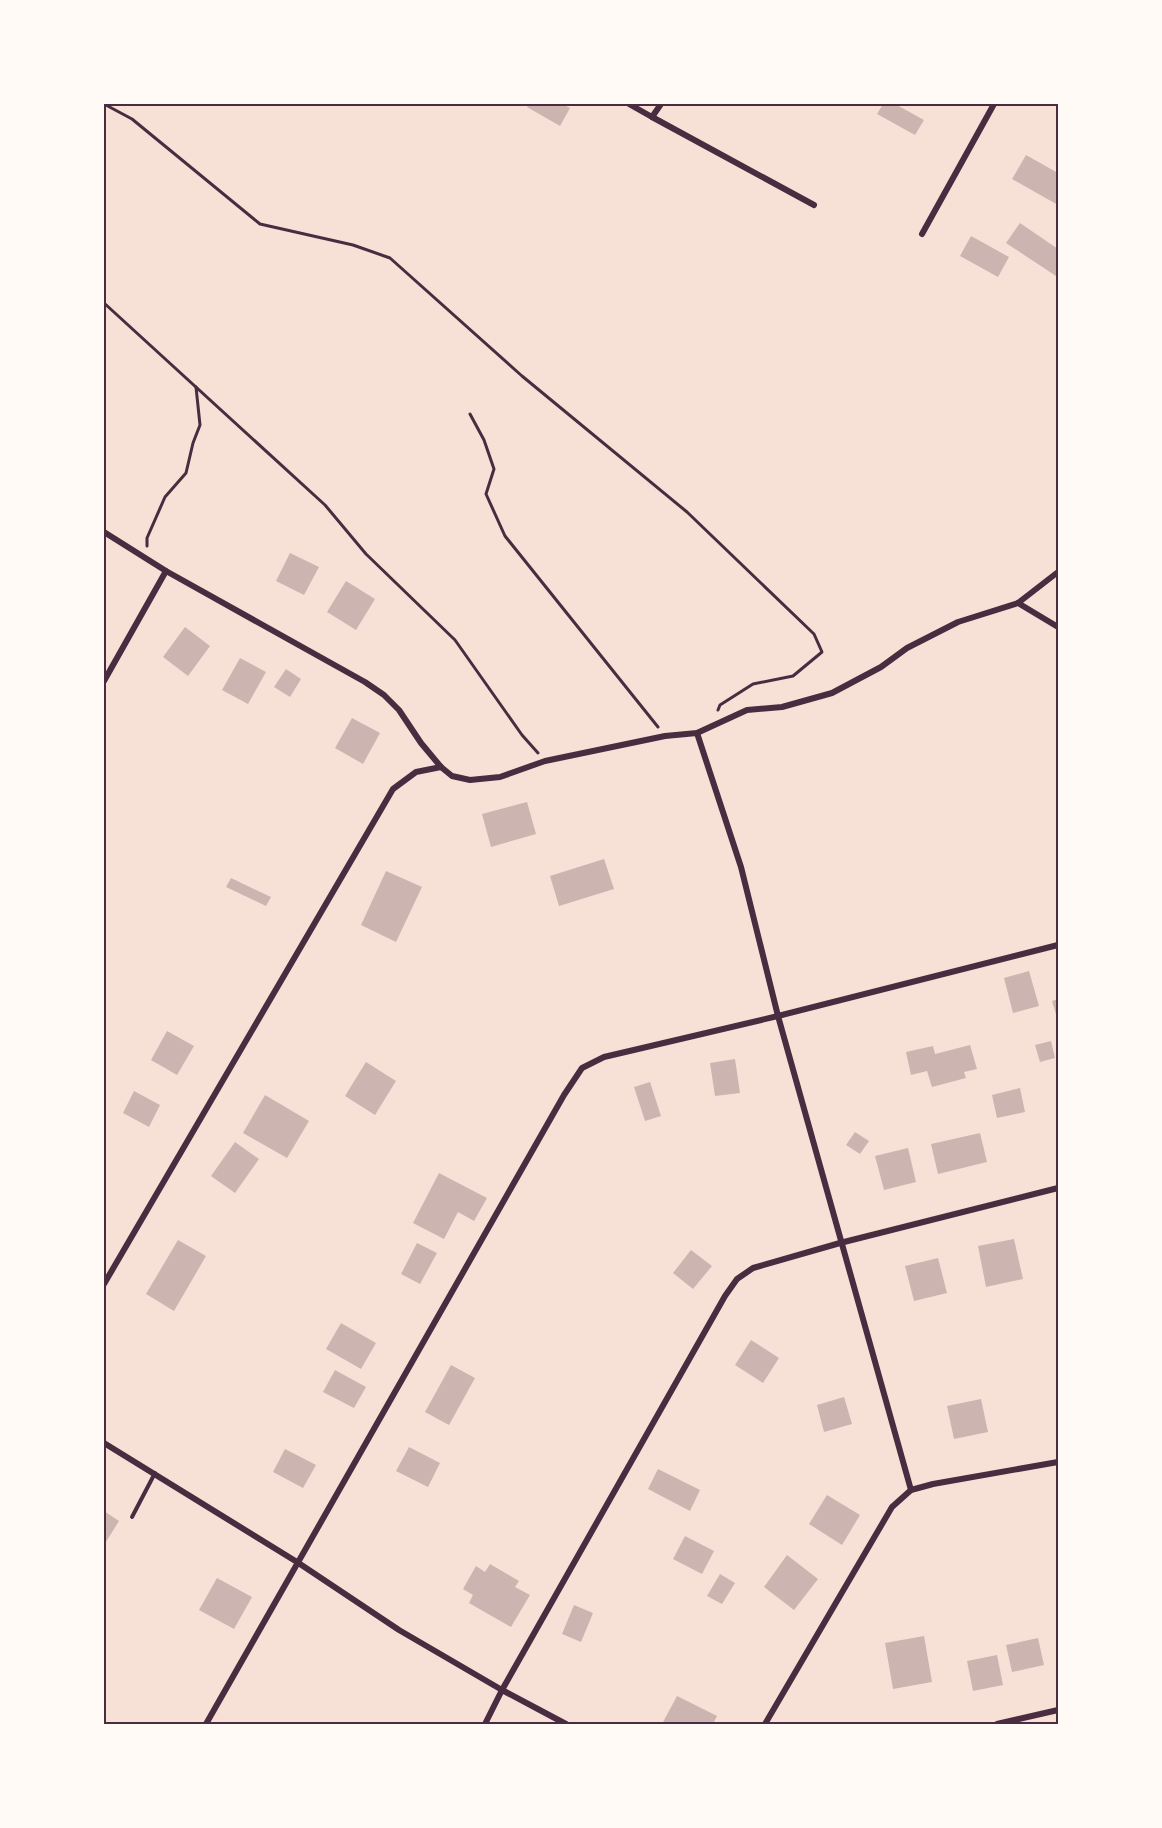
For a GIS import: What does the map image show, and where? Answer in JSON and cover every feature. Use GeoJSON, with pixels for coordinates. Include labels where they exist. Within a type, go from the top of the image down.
{"type":"FeatureCollection","features":[{"type":"Feature","properties":{"kind":"street"},"geometry":{"type":"LineString","coordinates":[[628,104],[814,205]]}},
{"type":"Feature","properties":{"kind":"street"},"geometry":{"type":"LineString","coordinates":[[652,117],[661,104]]}},
{"type":"Feature","properties":{"kind":"street"},"geometry":{"type":"LineString","coordinates":[[922,234],[994,104]]}},
{"type":"Feature","properties":{"kind":"street"},"geometry":{"type":"LineString","coordinates":[[104,532],[147,560],[384,695],[399,710],[421,743],[441,767],[452,776],[470,780],[500,777],[545,761],[665,736],[697,733],[747,710],[782,707],[832,693],[880,667],[908,648],[958,622],[1018,603],[1059,572]]}},
{"type":"Feature","properties":{"kind":"street"},"geometry":{"type":"LineString","coordinates":[[104,681],[166,571]]}},
{"type":"Feature","properties":{"kind":"street"},"geometry":{"type":"LineString","coordinates":[[1018,603],[1059,627]]}},
{"type":"Feature","properties":{"kind":"street"},"geometry":{"type":"LineString","coordinates":[[697,733],[741,867],[778,1016],[910,1490]]}},
{"type":"Feature","properties":{"kind":"street"},"geometry":{"type":"LineString","coordinates":[[104,1284],[393,789],[416,772],[441,767]]}},
{"type":"Feature","properties":{"kind":"street"},"geometry":{"type":"LineString","coordinates":[[206,1725],[564,1095],[582,1068],[604,1057],[1059,945]]}},
{"type":"Feature","properties":{"kind":"street"},"geometry":{"type":"LineString","coordinates":[[485,1725],[502,1690],[719,1306],[737,1279],[753,1268],[840,1243],[1059,1188]]}},
{"type":"Feature","properties":{"kind":"street"},"geometry":{"type":"LineString","coordinates":[[104,1443],[297,1562],[399,1630],[566,1725]]}},
{"type":"Feature","properties":{"kind":"street"},"geometry":{"type":"LineString","coordinates":[[765,1725],[892,1507],[910,1490],[1059,1462]]}},
{"type":"Feature","properties":{"kind":"street"},"geometry":{"type":"LineString","coordinates":[[997,1725],[1059,1710]]}},
{"type":"Feature","properties":{"kind":"lane"},"geometry":{"type":"LineString","coordinates":[[132,1517],[155,1473]]}},
{"type":"Feature","properties":{"kind":"path"},"geometry":{"type":"LineString","coordinates":[[104,104],[132,119],[260,224],[353,245],[390,258],[522,376],[687,512],[814,634],[822,652],[793,676],[753,684],[720,705],[712,726]]}},
{"type":"Feature","properties":{"kind":"path"},"geometry":{"type":"LineString","coordinates":[[104,303],[325,505],[366,554],[455,640],[522,735],[545,761]]}},
{"type":"Feature","properties":{"kind":"path"},"geometry":{"type":"LineString","coordinates":[[147,560],[147,538],[165,497],[186,473],[200,425],[196,386]]}},
{"type":"Feature","properties":{"kind":"path"},"geometry":{"type":"LineString","coordinates":[[470,414],[484,440],[495,470],[486,494],[505,536],[665,736]]}},
{"type":"Feature","properties":{"kind":"building"},"geometry":{"type":"Polygon","coordinates":[[[529,104],[562,104],[570,108],[560,126],[527,107],[529,104]]]}},
{"type":"Feature","properties":{"kind":"building"},"geometry":{"type":"Polygon","coordinates":[[[883,104],[895,104],[924,120],[915,135],[877,114],[883,104]]]}},
{"type":"Feature","properties":{"kind":"building"},"geometry":{"type":"Polygon","coordinates":[[[1026,155],[1058,173],[1058,205],[1012,179],[1026,155]]]}},
{"type":"Feature","properties":{"kind":"building"},"geometry":{"type":"Polygon","coordinates":[[[1020,223],[1058,249],[1056,276],[1006,243],[1020,223]]]}},
{"type":"Feature","properties":{"kind":"building"},"geometry":{"type":"Polygon","coordinates":[[[971,236],[1009,257],[998,277],[960,256],[971,236]]]}},
{"type":"Feature","properties":{"kind":"building"},"geometry":{"type":"Polygon","coordinates":[[[290,553],[319,567],[304,595],[276,581],[290,553]]]}},
{"type":"Feature","properties":{"kind":"building"},"geometry":{"type":"Polygon","coordinates":[[[346,581],[375,599],[356,630],[327,612],[346,581]]]}},
{"type":"Feature","properties":{"kind":"building"},"geometry":{"type":"Polygon","coordinates":[[[185,627],[210,646],[188,676],[163,657],[185,627]]]}},
{"type":"Feature","properties":{"kind":"building"},"geometry":{"type":"Polygon","coordinates":[[[240,658],[266,672],[248,704],[222,690],[240,658]]]}},
{"type":"Feature","properties":{"kind":"building"},"geometry":{"type":"Polygon","coordinates":[[[286,669],[301,679],[290,697],[274,687],[286,669]]]}},
{"type":"Feature","properties":{"kind":"building"},"geometry":{"type":"Polygon","coordinates":[[[352,718],[380,733],[363,764],[335,748],[352,718]]]}},
{"type":"Feature","properties":{"kind":"building"},"geometry":{"type":"Polygon","coordinates":[[[527,802],[536,834],[491,847],[482,814],[527,802]]]}},
{"type":"Feature","properties":{"kind":"building"},"geometry":{"type":"Polygon","coordinates":[[[604,859],[614,889],[559,906],[550,876],[604,859]]]}},
{"type":"Feature","properties":{"kind":"building"},"geometry":{"type":"Polygon","coordinates":[[[386,871],[422,887],[396,942],[361,925],[386,871]]]}},
{"type":"Feature","properties":{"kind":"building"},"geometry":{"type":"Polygon","coordinates":[[[231,878],[271,897],[266,906],[226,887],[231,878]]]}},
{"type":"Feature","properties":{"kind":"building"},"geometry":{"type":"Polygon","coordinates":[[[1029,971],[1039,1006],[1013,1013],[1004,978],[1029,971]]]}},
{"type":"Feature","properties":{"kind":"building"},"geometry":{"type":"Polygon","coordinates":[[[1058,999],[1058,1021],[1052,1001],[1058,999]]]}},
{"type":"Feature","properties":{"kind":"building"},"geometry":{"type":"Polygon","coordinates":[[[167,1031],[194,1046],[177,1075],[151,1060],[167,1031]]]}},
{"type":"Feature","properties":{"kind":"building"},"geometry":{"type":"Polygon","coordinates":[[[1051,1041],[1055,1058],[1040,1062],[1035,1045],[1051,1041]]]}},
{"type":"Feature","properties":{"kind":"building"},"geometry":{"type":"Polygon","coordinates":[[[970,1045],[977,1069],[964,1072],[966,1078],[932,1087],[927,1071],[911,1075],[906,1052],[933,1046],[935,1054],[970,1045]]]}},
{"type":"Feature","properties":{"kind":"building"},"geometry":{"type":"Polygon","coordinates":[[[735,1059],[740,1093],[715,1096],[710,1063],[735,1059]]]}},
{"type":"Feature","properties":{"kind":"building"},"geometry":{"type":"Polygon","coordinates":[[[366,1062],[396,1081],[375,1115],[345,1096],[366,1062]]]}},
{"type":"Feature","properties":{"kind":"building"},"geometry":{"type":"Polygon","coordinates":[[[650,1082],[661,1116],[645,1121],[634,1087],[650,1082]]]}},
{"type":"Feature","properties":{"kind":"building"},"geometry":{"type":"Polygon","coordinates":[[[1020,1088],[1025,1112],[997,1118],[992,1095],[1020,1088]]]}},
{"type":"Feature","properties":{"kind":"building"},"geometry":{"type":"Polygon","coordinates":[[[134,1091],[160,1105],[149,1127],[123,1113],[134,1091]]]}},
{"type":"Feature","properties":{"kind":"building"},"geometry":{"type":"Polygon","coordinates":[[[265,1095],[309,1121],[287,1158],[243,1133],[265,1095]]]}},
{"type":"Feature","properties":{"kind":"building"},"geometry":{"type":"Polygon","coordinates":[[[855,1132],[869,1141],[860,1154],[846,1145],[855,1132]]]}},
{"type":"Feature","properties":{"kind":"building"},"geometry":{"type":"Polygon","coordinates":[[[980,1133],[987,1162],[938,1174],[931,1144],[980,1133]]]}},
{"type":"Feature","properties":{"kind":"building"},"geometry":{"type":"Polygon","coordinates":[[[235,1142],[259,1159],[235,1193],[211,1176],[235,1142]]]}},
{"type":"Feature","properties":{"kind":"building"},"geometry":{"type":"Polygon","coordinates":[[[908,1148],[916,1182],[884,1190],[875,1156],[908,1148]]]}},
{"type":"Feature","properties":{"kind":"building"},"geometry":{"type":"Polygon","coordinates":[[[439,1173],[487,1198],[474,1221],[458,1212],[444,1239],[413,1223],[439,1173]]]}},
{"type":"Feature","properties":{"kind":"building"},"geometry":{"type":"Polygon","coordinates":[[[1014,1239],[1023,1279],[986,1287],[978,1246],[1014,1239]]]}},
{"type":"Feature","properties":{"kind":"building"},"geometry":{"type":"Polygon","coordinates":[[[178,1240],[206,1256],[174,1311],[146,1294],[178,1240]]]}},
{"type":"Feature","properties":{"kind":"building"},"geometry":{"type":"Polygon","coordinates":[[[417,1243],[437,1253],[420,1284],[401,1274],[417,1243]]]}},
{"type":"Feature","properties":{"kind":"building"},"geometry":{"type":"Polygon","coordinates":[[[691,1250],[712,1266],[693,1289],[673,1273],[691,1250]]]}},
{"type":"Feature","properties":{"kind":"building"},"geometry":{"type":"Polygon","coordinates":[[[938,1258],[947,1293],[914,1301],[905,1266],[938,1258]]]}},
{"type":"Feature","properties":{"kind":"building"},"geometry":{"type":"Polygon","coordinates":[[[341,1323],[376,1343],[361,1369],[326,1349],[341,1323]]]}},
{"type":"Feature","properties":{"kind":"building"},"geometry":{"type":"Polygon","coordinates":[[[751,1340],[779,1358],[763,1383],[735,1365],[751,1340]]]}},
{"type":"Feature","properties":{"kind":"building"},"geometry":{"type":"Polygon","coordinates":[[[451,1365],[475,1378],[449,1425],[425,1412],[451,1365]]]}},
{"type":"Feature","properties":{"kind":"building"},"geometry":{"type":"Polygon","coordinates":[[[335,1370],[366,1387],[354,1408],[323,1392],[335,1370]]]}},
{"type":"Feature","properties":{"kind":"building"},"geometry":{"type":"Polygon","coordinates":[[[844,1397],[852,1424],[824,1432],[817,1405],[844,1397]]]}},
{"type":"Feature","properties":{"kind":"building"},"geometry":{"type":"Polygon","coordinates":[[[981,1399],[988,1432],[954,1439],[947,1406],[981,1399]]]}},
{"type":"Feature","properties":{"kind":"building"},"geometry":{"type":"Polygon","coordinates":[[[409,1447],[440,1463],[428,1487],[396,1471],[409,1447]]]}},
{"type":"Feature","properties":{"kind":"building"},"geometry":{"type":"Polygon","coordinates":[[[285,1449],[316,1465],[303,1488],[273,1472],[285,1449]]]}},
{"type":"Feature","properties":{"kind":"building"},"geometry":{"type":"Polygon","coordinates":[[[658,1469],[700,1490],[690,1511],[648,1489],[658,1469]]]}},
{"type":"Feature","properties":{"kind":"building"},"geometry":{"type":"Polygon","coordinates":[[[827,1495],[860,1515],[842,1545],[809,1524],[827,1495]]]}},
{"type":"Feature","properties":{"kind":"building"},"geometry":{"type":"Polygon","coordinates":[[[104,1511],[119,1521],[104,1545],[104,1511]]]}},
{"type":"Feature","properties":{"kind":"building"},"geometry":{"type":"Polygon","coordinates":[[[685,1536],[714,1551],[702,1574],[673,1559],[685,1536]]]}},
{"type":"Feature","properties":{"kind":"building"},"geometry":{"type":"Polygon","coordinates":[[[787,1555],[818,1579],[794,1610],[764,1587],[787,1555]]]}},
{"type":"Feature","properties":{"kind":"building"},"geometry":{"type":"Polygon","coordinates":[[[490,1564],[519,1581],[515,1587],[530,1595],[511,1627],[469,1603],[473,1595],[463,1589],[476,1566],[485,1572],[490,1564]]]}},
{"type":"Feature","properties":{"kind":"building"},"geometry":{"type":"Polygon","coordinates":[[[720,1574],[735,1583],[722,1604],[707,1596],[720,1574]]]}},
{"type":"Feature","properties":{"kind":"building"},"geometry":{"type":"Polygon","coordinates":[[[217,1578],[252,1597],[234,1629],[199,1610],[217,1578]]]}},
{"type":"Feature","properties":{"kind":"building"},"geometry":{"type":"Polygon","coordinates":[[[574,1605],[593,1613],[581,1642],[562,1634],[574,1605]]]}},
{"type":"Feature","properties":{"kind":"building"},"geometry":{"type":"Polygon","coordinates":[[[924,1636],[932,1682],[893,1689],[885,1643],[924,1636]]]}},
{"type":"Feature","properties":{"kind":"building"},"geometry":{"type":"Polygon","coordinates":[[[1038,1638],[1044,1665],[1012,1672],[1006,1645],[1038,1638]]]}},
{"type":"Feature","properties":{"kind":"building"},"geometry":{"type":"Polygon","coordinates":[[[997,1655],[1003,1685],[973,1691],[967,1661],[997,1655]]]}},
{"type":"Feature","properties":{"kind":"building"},"geometry":{"type":"Polygon","coordinates":[[[677,1696],[717,1716],[713,1724],[662,1724],[677,1696]]]}}]}
